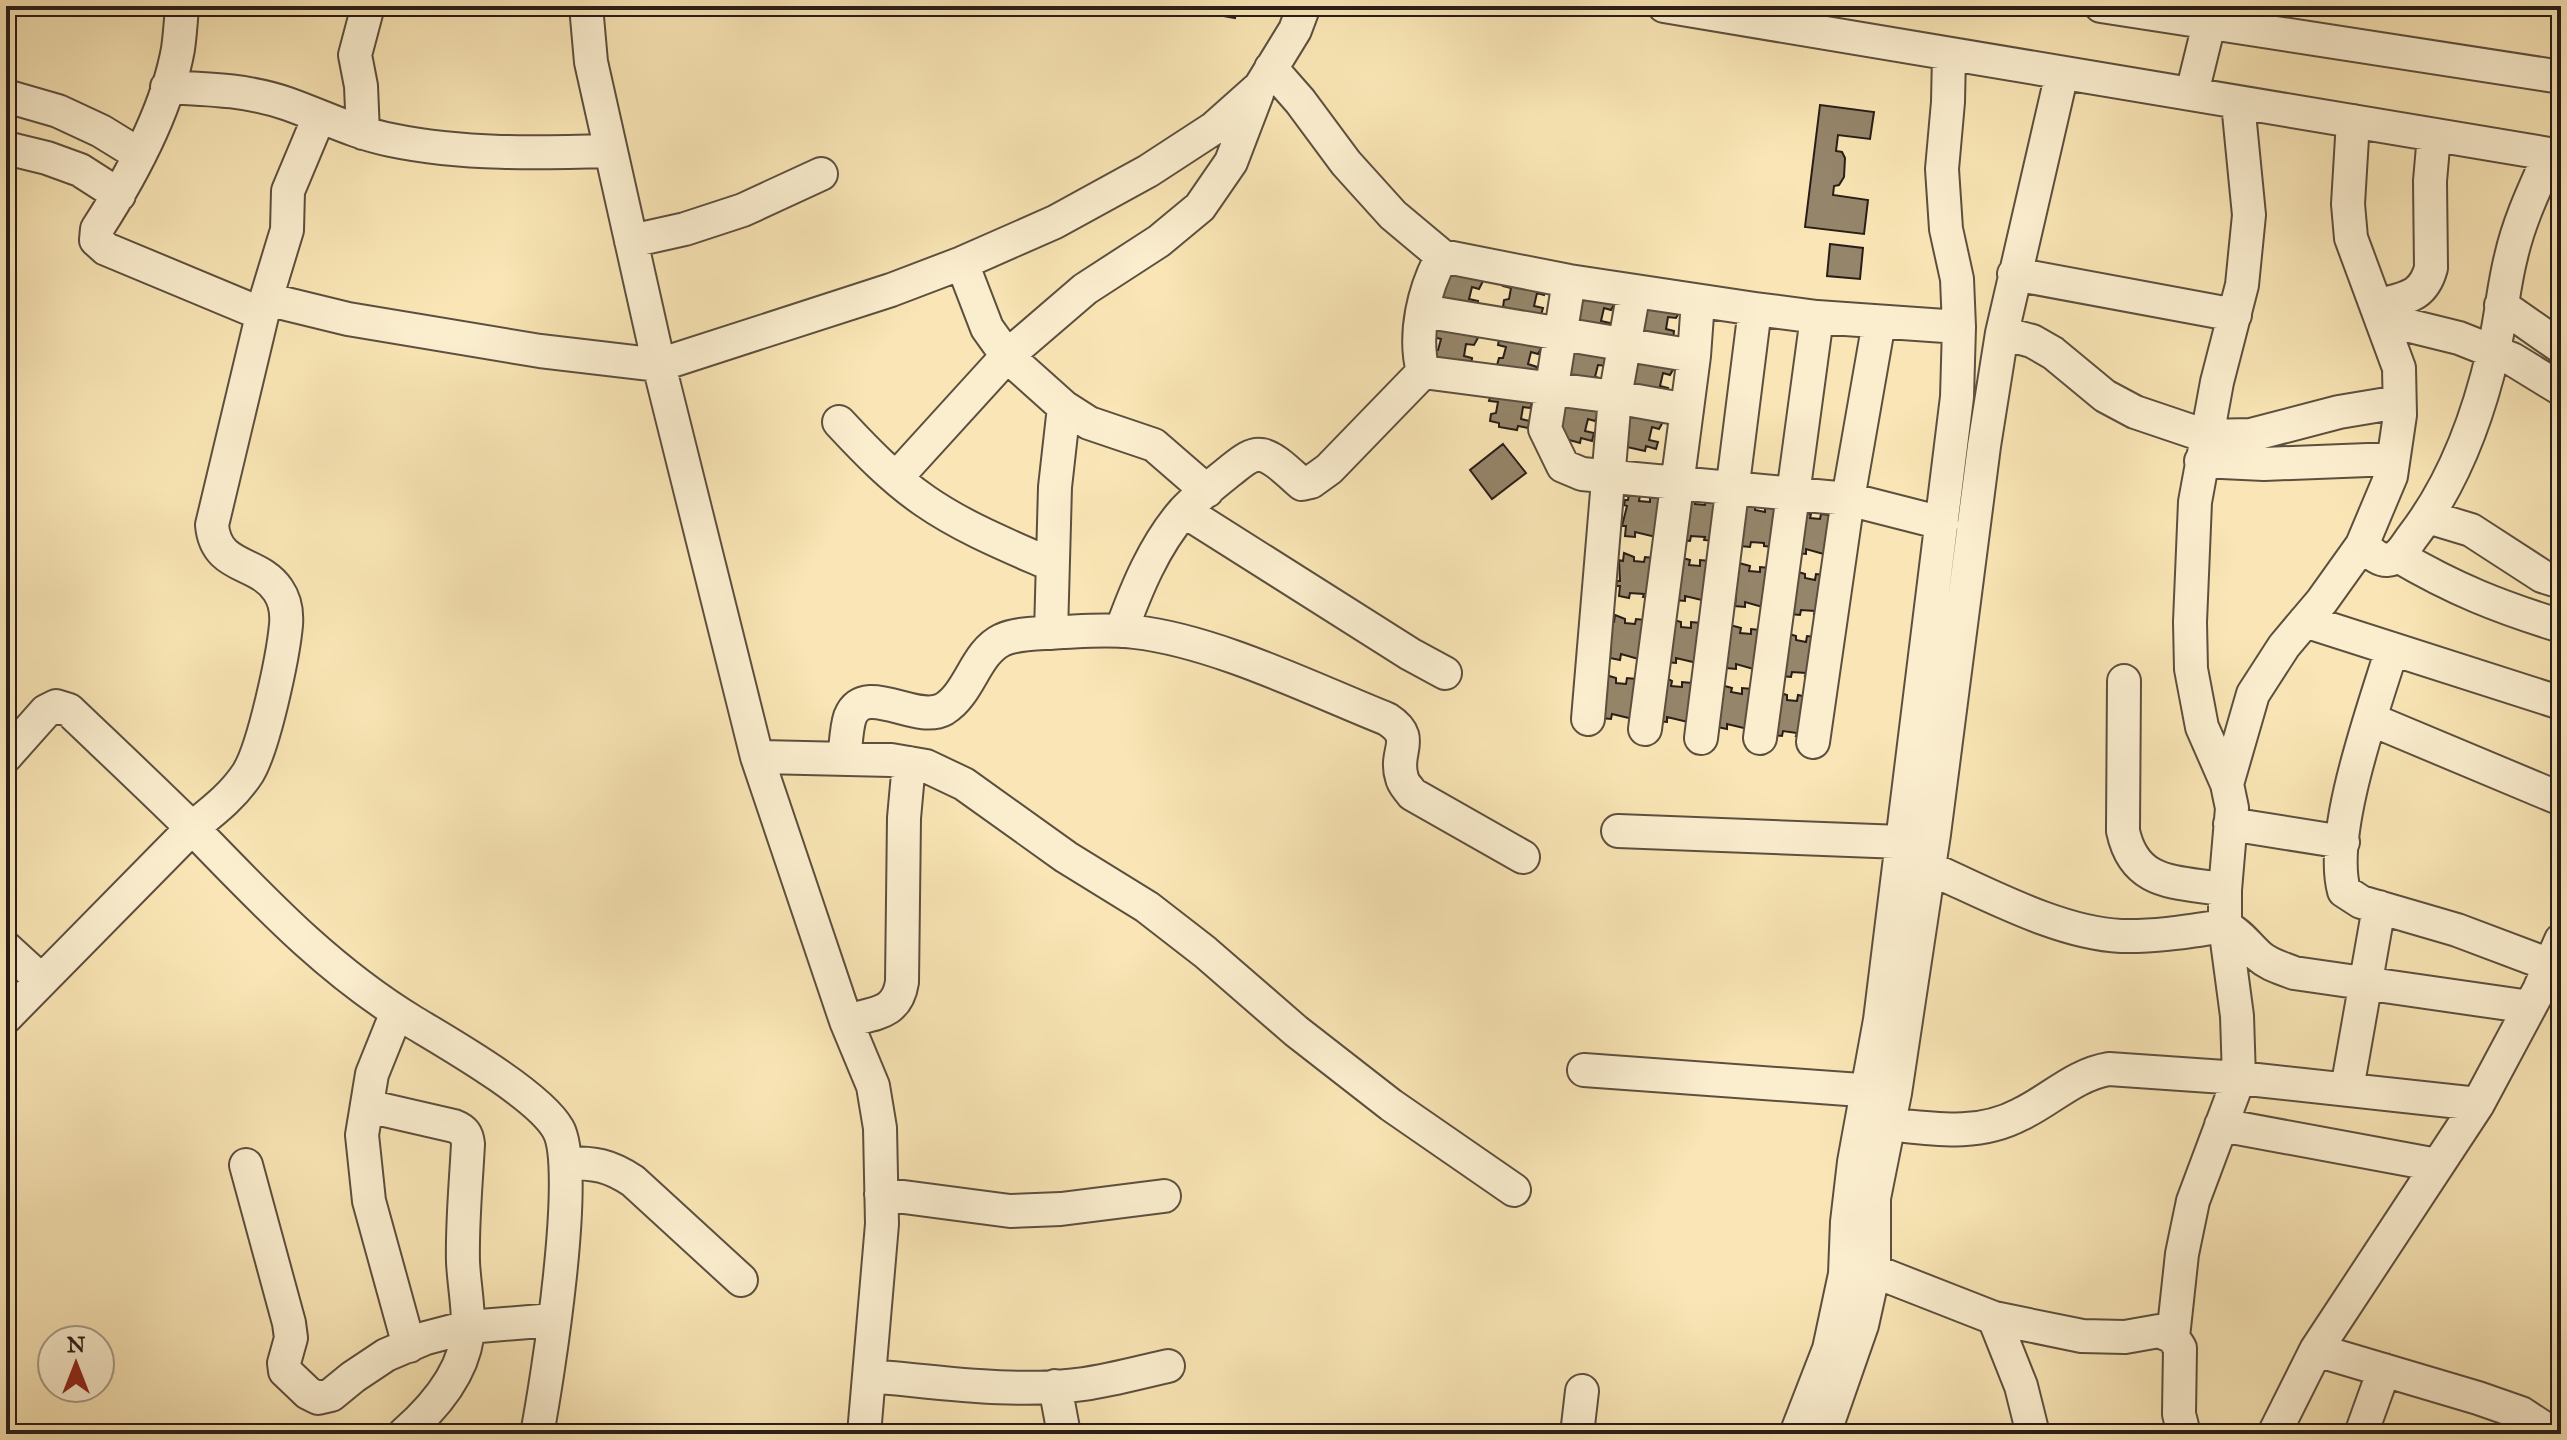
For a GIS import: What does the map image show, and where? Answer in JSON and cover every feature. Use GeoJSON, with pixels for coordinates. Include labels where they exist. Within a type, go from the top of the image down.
{"type":"FeatureCollection","features":[{"type":"Feature","properties":{"kind":"street"},"geometry":{"type":"LineString","coordinates":[[182,6],[178,51],[167,87],[140,155],[97,229],[96,240],[106,249],[264,307],[540,351],[659,365],[891,290],[1055,222],[1148,171],[1214,128],[1266,77]]}},
{"type":"Feature","properties":{"kind":"street"},"geometry":{"type":"LineString","coordinates":[[363,133],[362,94],[355,55],[368,6]]}},
{"type":"Feature","properties":{"kind":"street"},"geometry":{"type":"LineString","coordinates":[[586,6],[591,62],[659,365],[757,757],[846,1021],[873,1086],[880,1128],[882,1224],[864,1434]]}},
{"type":"Feature","properties":{"kind":"street"},"geometry":{"type":"LineString","coordinates":[[896,478],[1007,356],[1085,289],[1159,241],[1200,207],[1231,162],[1266,77],[1295,30],[1304,6]]}},
{"type":"Feature","properties":{"kind":"street"},"geometry":{"type":"LineString","coordinates":[[1664,6],[2555,155],[2523,215],[2510,257],[2494,352],[2474,423],[2428,517],[2398,556],[2390,560],[2378,558],[2362,545]]}},
{"type":"Feature","properties":{"kind":"street"},"geometry":{"type":"LineString","coordinates":[[2101,6],[2211,17],[2561,77]]}},
{"type":"Feature","properties":{"kind":"street"},"geometry":{"type":"LineString","coordinates":[[2192,93],[2211,17]]}},
{"type":"Feature","properties":{"kind":"street"},"geometry":{"type":"LineString","coordinates":[[1796,1434],[1829,1349],[1838,1310],[1845,1274],[1854,1162],[1883,1098],[1880,1020],[1957,397],[1957,279],[1946,229],[1942,169],[1949,55]]}},
{"type":"Feature","properties":{"kind":"street"},"geometry":{"type":"LineString","coordinates":[[1824,1434],[1862,1325],[1874,1271],[1874,1198],[1883,1098],[1929,868],[1984,446],[2014,274],[2062,73]]}},
{"type":"Feature","properties":{"kind":"street"},"geometry":{"type":"LineString","coordinates":[[1266,77],[1300,101],[1346,163],[1393,215],[1442,256],[1569,281],[1755,309],[1817,317],[1959,327]]}},
{"type":"Feature","properties":{"kind":"street"},"geometry":{"type":"LineString","coordinates":[[167,87],[230,90],[260,95],[393,141],[513,153],[611,151]]}},
{"type":"Feature","properties":{"kind":"street"},"geometry":{"type":"LineString","coordinates":[[6,96],[58,111],[101,131],[140,155]]}},
{"type":"Feature","properties":{"kind":"street"},"geometry":{"type":"LineString","coordinates":[[2173,1337],[2182,1254],[2193,1201],[2239,1078],[2237,1016],[2225,926],[2232,808],[2227,784],[2202,727],[2191,669],[2191,568],[2195,502],[2204,448],[2242,285],[2249,215],[2238,103]]}},
{"type":"Feature","properties":{"kind":"street"},"geometry":{"type":"LineString","coordinates":[[6,1017],[192,828],[225,802],[250,770],[267,722],[286,625],[285,605],[278,589],[263,576],[222,553],[214,540],[212,525],[264,307],[287,230],[288,191],[319,117]]}},
{"type":"Feature","properties":{"kind":"street"},"geometry":{"type":"LineString","coordinates":[[2227,784],[2253,694],[2267,669],[2362,545],[2391,476],[2399,402],[2399,368],[2351,238],[2348,204],[2353,121]]}},
{"type":"Feature","properties":{"kind":"street"},"geometry":{"type":"LineString","coordinates":[[2380,313],[2418,293],[2427,281],[2431,268],[2430,181],[2434,135]]}},
{"type":"Feature","properties":{"kind":"street"},"geometry":{"type":"LineString","coordinates":[[6,148],[80,170],[119,195]]}},
{"type":"Feature","properties":{"kind":"street"},"geometry":{"type":"LineString","coordinates":[[631,241],[685,229],[743,210],[821,174]]}},
{"type":"Feature","properties":{"kind":"street"},"geometry":{"type":"LineString","coordinates":[[1423,372],[1419,356],[1423,311],[1428,281],[1442,256]]}},
{"type":"Feature","properties":{"kind":"street"},"geometry":{"type":"LineString","coordinates":[[962,263],[987,328],[1007,356],[1064,407],[1089,423],[1154,445],[1195,501],[1410,654],[1445,673]]}},
{"type":"Feature","properties":{"kind":"street"},"geometry":{"type":"LineString","coordinates":[[2014,274],[2235,315]]}},
{"type":"Feature","properties":{"kind":"street"},"geometry":{"type":"LineString","coordinates":[[1569,281],[1545,429],[1563,466],[1582,474],[1848,499],[1942,523]]}},
{"type":"Feature","properties":{"kind":"street"},"geometry":{"type":"LineString","coordinates":[[1588,719],[1615,397],[1634,291]]}},
{"type":"Feature","properties":{"kind":"street"},"geometry":{"type":"LineString","coordinates":[[1645,729],[1694,356],[1698,301]]}},
{"type":"Feature","properties":{"kind":"street"},"geometry":{"type":"LineString","coordinates":[[2501,305],[2561,347]]}},
{"type":"Feature","properties":{"kind":"street"},"geometry":{"type":"LineString","coordinates":[[1701,738],[1755,309]]}},
{"type":"Feature","properties":{"kind":"street"},"geometry":{"type":"LineString","coordinates":[[1423,311],[1694,356]]}},
{"type":"Feature","properties":{"kind":"street"},"geometry":{"type":"LineString","coordinates":[[2380,313],[2512,359],[2561,389]]}},
{"type":"Feature","properties":{"kind":"street"},"geometry":{"type":"LineString","coordinates":[[1760,738],[1817,317]]}},
{"type":"Feature","properties":{"kind":"street"},"geometry":{"type":"LineString","coordinates":[[1813,742],[1848,499],[1879,322]]}},
{"type":"Feature","properties":{"kind":"street"},"geometry":{"type":"LineString","coordinates":[[2002,333],[2032,341],[2053,353],[2105,396],[2204,448],[2264,464],[2393,459]]}},
{"type":"Feature","properties":{"kind":"street"},"geometry":{"type":"LineString","coordinates":[[1423,372],[1615,397],[1687,410]]}},
{"type":"Feature","properties":{"kind":"street"},"geometry":{"type":"LineString","coordinates":[[1121,631],[1135,592],[1158,548],[1195,501],[1248,457],[1261,455],[1302,484],[1311,482],[1329,469],[1423,372]]}},
{"type":"Feature","properties":{"kind":"street"},"geometry":{"type":"LineString","coordinates":[[2204,448],[2339,412],[2399,402]]}},
{"type":"Feature","properties":{"kind":"street"},"geometry":{"type":"LineString","coordinates":[[1051,633],[1055,487],[1064,407]]}},
{"type":"Feature","properties":{"kind":"street"},"geometry":{"type":"LineString","coordinates":[[839,422],[879,465],[926,502],[1052,565]]}},
{"type":"Feature","properties":{"kind":"street"},"geometry":{"type":"LineString","coordinates":[[2428,517],[2471,530],[2542,576],[2561,582]]}},
{"type":"Feature","properties":{"kind":"street"},"geometry":{"type":"LineString","coordinates":[[2398,556],[2494,605],[2561,626]]}},
{"type":"Feature","properties":{"kind":"street"},"geometry":{"type":"LineString","coordinates":[[2305,621],[2561,703]]}},
{"type":"Feature","properties":{"kind":"street"},"geometry":{"type":"LineString","coordinates":[[844,759],[850,718],[857,706],[869,701],[931,714],[945,709],[998,642],[1014,635],[1121,631],[1166,638],[1220,653],[1387,719],[1399,727],[1404,737],[1400,766],[1402,781],[1412,794],[1523,857]]}},
{"type":"Feature","properties":{"kind":"street"},"geometry":{"type":"LineString","coordinates":[[2392,649],[2357,764],[2343,842],[2340,876],[2344,891],[2361,902],[2457,930],[2548,979]]}},
{"type":"Feature","properties":{"kind":"street"},"geometry":{"type":"LineString","coordinates":[[2124,681],[2123,831],[2128,852],[2141,870],[2159,878],[2225,890]]}},
{"type":"Feature","properties":{"kind":"street"},"geometry":{"type":"LineString","coordinates":[[6,756],[46,711],[56,706],[69,710],[192,828],[307,945],[397,1012],[467,1055],[541,1108],[559,1130],[566,1163],[565,1211],[547,1377],[537,1434]]}},
{"type":"Feature","properties":{"kind":"street"},"geometry":{"type":"LineString","coordinates":[[2370,719],[2561,799]]}},
{"type":"Feature","properties":{"kind":"street"},"geometry":{"type":"LineString","coordinates":[[757,757],[891,760],[926,766],[964,784],[1066,857],[1147,907],[1391,1105],[1514,1190]]}},
{"type":"Feature","properties":{"kind":"street"},"geometry":{"type":"LineString","coordinates":[[846,1021],[890,1009],[900,999],[904,818],[909,763]]}},
{"type":"Feature","properties":{"kind":"street"},"geometry":{"type":"LineString","coordinates":[[2230,824],[2343,842]]}},
{"type":"Feature","properties":{"kind":"street"},"geometry":{"type":"LineString","coordinates":[[1618,831],[1901,842]]}},
{"type":"Feature","properties":{"kind":"street"},"geometry":{"type":"LineString","coordinates":[[1929,868],[2069,926],[2118,936],[2168,935],[2225,926],[2240,935],[2260,957],[2294,973],[2367,983],[2548,979]]}},
{"type":"Feature","properties":{"kind":"street"},"geometry":{"type":"LineString","coordinates":[[2347,1089],[2379,907]]}},
{"type":"Feature","properties":{"kind":"street"},"geometry":{"type":"LineString","coordinates":[[6,948],[41,980]]}},
{"type":"Feature","properties":{"kind":"street"},"geometry":{"type":"LineString","coordinates":[[2274,1434],[2316,1350],[2478,1104],[2548,979]]}},
{"type":"Feature","properties":{"kind":"street"},"geometry":{"type":"LineString","coordinates":[[397,1012],[372,1074],[362,1135],[369,1201],[409,1346]]}},
{"type":"Feature","properties":{"kind":"street"},"geometry":{"type":"LineString","coordinates":[[1584,1070],[1883,1098],[1952,1131],[1992,1127],[2023,1113],[2090,1072],[2109,1069],[2239,1078],[2478,1104]]}},
{"type":"Feature","properties":{"kind":"street"},"geometry":{"type":"LineString","coordinates":[[367,1106],[454,1126],[467,1135],[463,1263],[468,1327],[454,1376],[441,1396],[404,1434]]}},
{"type":"Feature","properties":{"kind":"street"},"geometry":{"type":"LineString","coordinates":[[2221,1125],[2437,1165]]}},
{"type":"Feature","properties":{"kind":"street"},"geometry":{"type":"LineString","coordinates":[[566,1163],[592,1163],[615,1169],[633,1181],[741,1280]]}},
{"type":"Feature","properties":{"kind":"street"},"geometry":{"type":"LineString","coordinates":[[246,1165],[289,1323],[291,1338],[284,1363],[285,1371],[308,1393],[318,1398],[331,1395],[386,1355],[468,1327],[553,1320]]}},
{"type":"Feature","properties":{"kind":"street"},"geometry":{"type":"LineString","coordinates":[[881,1194],[1010,1211],[1061,1209],[1164,1196]]}},
{"type":"Feature","properties":{"kind":"street"},"geometry":{"type":"LineString","coordinates":[[1874,1271],[1994,1318],[2082,1336],[2125,1337],[2159,1331],[2173,1337],[2180,1348],[2179,1414],[2184,1434]]}},
{"type":"Feature","properties":{"kind":"street"},"geometry":{"type":"LineString","coordinates":[[1994,1318],[2021,1386],[2033,1434]]}},
{"type":"Feature","properties":{"kind":"street"},"geometry":{"type":"LineString","coordinates":[[2316,1350],[2521,1413],[2553,1434]]}},
{"type":"Feature","properties":{"kind":"street"},"geometry":{"type":"LineString","coordinates":[[870,1376],[972,1385],[1055,1386],[1084,1384],[1168,1366]]}},
{"type":"Feature","properties":{"kind":"street"},"geometry":{"type":"LineString","coordinates":[[2361,1434],[2384,1370]]}},
{"type":"Feature","properties":{"kind":"street"},"geometry":{"type":"LineString","coordinates":[[1055,1386],[1064,1434]]}},
{"type":"Feature","properties":{"kind":"street"},"geometry":{"type":"LineString","coordinates":[[1577,1434],[1582,1391]]}},
{"type":"Feature","properties":{"kind":"building"},"geometry":{"type":"Polygon","coordinates":[[[1168,6],[1237,6],[1235,18],[1168,6]]]}},
{"type":"Feature","properties":{"kind":"building"},"geometry":{"type":"Polygon","coordinates":[[[1820,105],[1874,112],[1870,139],[1838,135],[1836,151],[1842,152],[1845,158],[1844,177],[1839,185],[1834,186],[1833,195],[1868,200],[1864,234],[1805,227],[1820,105]]]}},
{"type":"Feature","properties":{"kind":"building"},"geometry":{"type":"Polygon","coordinates":[[[1830,244],[1863,248],[1860,279],[1827,276],[1830,244]]]}},
{"type":"Feature","properties":{"kind":"building"},"geometry":{"type":"Polygon","coordinates":[[[1452,268],[1484,279],[1479,289],[1472,287],[1469,299],[1478,301],[1476,309],[1438,300],[1440,293],[1444,293],[1452,268]]]}},
{"type":"Feature","properties":{"kind":"building"},"geometry":{"type":"Polygon","coordinates":[[[1506,276],[1545,291],[1544,295],[1537,293],[1534,306],[1543,308],[1541,315],[1511,313],[1512,309],[1503,307],[1504,300],[1509,299],[1511,288],[1503,286],[1506,276]]]}},
{"type":"Feature","properties":{"kind":"building"},"geometry":{"type":"Polygon","coordinates":[[[1584,289],[1616,301],[1611,310],[1604,308],[1601,321],[1610,323],[1608,330],[1570,321],[1584,289]]]}},
{"type":"Feature","properties":{"kind":"building"},"geometry":{"type":"Polygon","coordinates":[[[1649,297],[1681,309],[1676,318],[1668,317],[1666,329],[1674,331],[1673,339],[1635,330],[1649,297]]]}},
{"type":"Feature","properties":{"kind":"building"},"geometry":{"type":"Polygon","coordinates":[[[1436,326],[1479,336],[1474,345],[1466,344],[1464,356],[1472,358],[1471,366],[1433,357],[1441,339],[1433,337],[1436,326]]]}},
{"type":"Feature","properties":{"kind":"building"},"geometry":{"type":"Polygon","coordinates":[[[1500,334],[1543,345],[1538,354],[1531,352],[1528,364],[1537,367],[1535,374],[1497,365],[1506,347],[1498,345],[1500,334]]]}},
{"type":"Feature","properties":{"kind":"building"},"geometry":{"type":"Polygon","coordinates":[[[1579,345],[1610,357],[1606,366],[1598,365],[1595,377],[1604,379],[1565,378],[1573,360],[1565,358],[1579,345]]]}},
{"type":"Feature","properties":{"kind":"building"},"geometry":{"type":"Polygon","coordinates":[[[1648,358],[1675,366],[1670,375],[1663,373],[1660,386],[1668,388],[1667,395],[1629,386],[1631,379],[1635,379],[1637,368],[1630,366],[1648,358]]]}},
{"type":"Feature","properties":{"kind":"building"},"geometry":{"type":"Polygon","coordinates":[[[1492,390],[1535,398],[1530,408],[1523,407],[1521,419],[1530,421],[1528,428],[1499,427],[1499,423],[1490,421],[1491,414],[1496,413],[1498,402],[1489,401],[1492,390]]]}},
{"type":"Feature","properties":{"kind":"building"},"geometry":{"type":"Polygon","coordinates":[[[1557,401],[1600,411],[1595,421],[1588,419],[1585,431],[1594,433],[1592,441],[1581,438],[1580,443],[1562,438],[1557,401]]]}},
{"type":"Feature","properties":{"kind":"building"},"geometry":{"type":"Polygon","coordinates":[[[1621,409],[1664,420],[1659,429],[1652,427],[1649,440],[1658,442],[1656,449],[1646,446],[1645,451],[1627,447],[1628,443],[1618,440],[1621,409]]]}},
{"type":"Feature","properties":{"kind":"building"},"geometry":{"type":"Polygon","coordinates":[[[1503,444],[1526,473],[1492,499],[1470,470],[1503,444]]]}},
{"type":"Feature","properties":{"kind":"building"},"geometry":{"type":"Polygon","coordinates":[[[1629,493],[1640,496],[1639,501],[1650,502],[1650,497],[1659,498],[1656,537],[1635,532],[1635,537],[1625,536],[1626,526],[1622,526],[1627,506],[1624,505],[1625,500],[1628,500],[1629,493]]]}},
{"type":"Feature","properties":{"kind":"building"},"geometry":{"type":"Polygon","coordinates":[[[1691,499],[1695,500],[1695,504],[1705,505],[1706,500],[1715,501],[1712,541],[1691,536],[1690,541],[1680,540],[1691,499]]]}},
{"type":"Feature","properties":{"kind":"building"},"geometry":{"type":"Polygon","coordinates":[[[1745,503],[1765,512],[1765,507],[1775,507],[1772,547],[1751,542],[1750,547],[1740,546],[1745,503]]]}},
{"type":"Feature","properties":{"kind":"building"},"geometry":{"type":"Polygon","coordinates":[[[1806,513],[1811,514],[1810,518],[1820,519],[1821,514],[1830,515],[1827,555],[1806,549],[1806,554],[1796,553],[1806,513]]]}},
{"type":"Feature","properties":{"kind":"building"},"geometry":{"type":"Polygon","coordinates":[[[1624,553],[1634,557],[1634,561],[1644,562],[1645,557],[1654,558],[1651,598],[1630,593],[1629,598],[1619,596],[1620,586],[1616,586],[1620,581],[1619,560],[1623,561],[1624,553]]]}},
{"type":"Feature","properties":{"kind":"building"},"geometry":{"type":"Polygon","coordinates":[[[1679,557],[1690,560],[1689,565],[1700,566],[1700,560],[1710,561],[1706,601],[1685,596],[1685,601],[1675,600],[1679,557]]]}},
{"type":"Feature","properties":{"kind":"building"},"geometry":{"type":"Polygon","coordinates":[[[1739,563],[1750,566],[1749,571],[1760,572],[1760,567],[1770,568],[1766,608],[1745,602],[1745,607],[1735,606],[1736,596],[1732,596],[1735,570],[1738,570],[1739,563]]]}},
{"type":"Feature","properties":{"kind":"building"},"geometry":{"type":"Polygon","coordinates":[[[1795,571],[1815,580],[1816,574],[1825,575],[1821,615],[1814,614],[1815,611],[1801,610],[1800,615],[1790,614],[1795,571]]]}},
{"type":"Feature","properties":{"kind":"building"},"geometry":{"type":"Polygon","coordinates":[[[1615,615],[1625,619],[1625,623],[1635,624],[1636,619],[1645,620],[1642,660],[1621,654],[1620,660],[1610,658],[1611,648],[1607,648],[1612,628],[1610,622],[1614,622],[1615,615]]]}},
{"type":"Feature","properties":{"kind":"building"},"geometry":{"type":"Polygon","coordinates":[[[1670,619],[1681,622],[1681,627],[1691,628],[1691,622],[1701,623],[1697,663],[1676,658],[1676,663],[1666,662],[1670,619]]]}},
{"type":"Feature","properties":{"kind":"building"},"geometry":{"type":"Polygon","coordinates":[[[1730,625],[1741,628],[1740,633],[1751,634],[1751,629],[1760,630],[1757,670],[1736,664],[1736,669],[1726,668],[1730,625]]]}},
{"type":"Feature","properties":{"kind":"building"},"geometry":{"type":"Polygon","coordinates":[[[1786,633],[1806,642],[1807,636],[1816,637],[1813,677],[1792,672],[1791,677],[1781,676],[1786,633]]]}},
{"type":"Feature","properties":{"kind":"building"},"geometry":{"type":"Polygon","coordinates":[[[1606,675],[1616,678],[1616,683],[1626,684],[1627,678],[1636,679],[1633,719],[1612,714],[1611,719],[1601,718],[1606,675]]]}},
{"type":"Feature","properties":{"kind":"building"},"geometry":{"type":"Polygon","coordinates":[[[1668,679],[1672,681],[1671,686],[1682,687],[1682,682],[1692,683],[1688,722],[1667,717],[1667,722],[1657,721],[1668,679]]]}},
{"type":"Feature","properties":{"kind":"building"},"geometry":{"type":"Polygon","coordinates":[[[1721,685],[1732,688],[1731,692],[1742,694],[1742,688],[1752,689],[1748,729],[1727,724],[1727,729],[1717,727],[1721,685]]]}},
{"type":"Feature","properties":{"kind":"building"},"geometry":{"type":"Polygon","coordinates":[[[1777,692],[1787,695],[1787,700],[1797,701],[1798,695],[1807,697],[1804,736],[1783,731],[1782,736],[1772,735],[1777,692]]]}}]}
